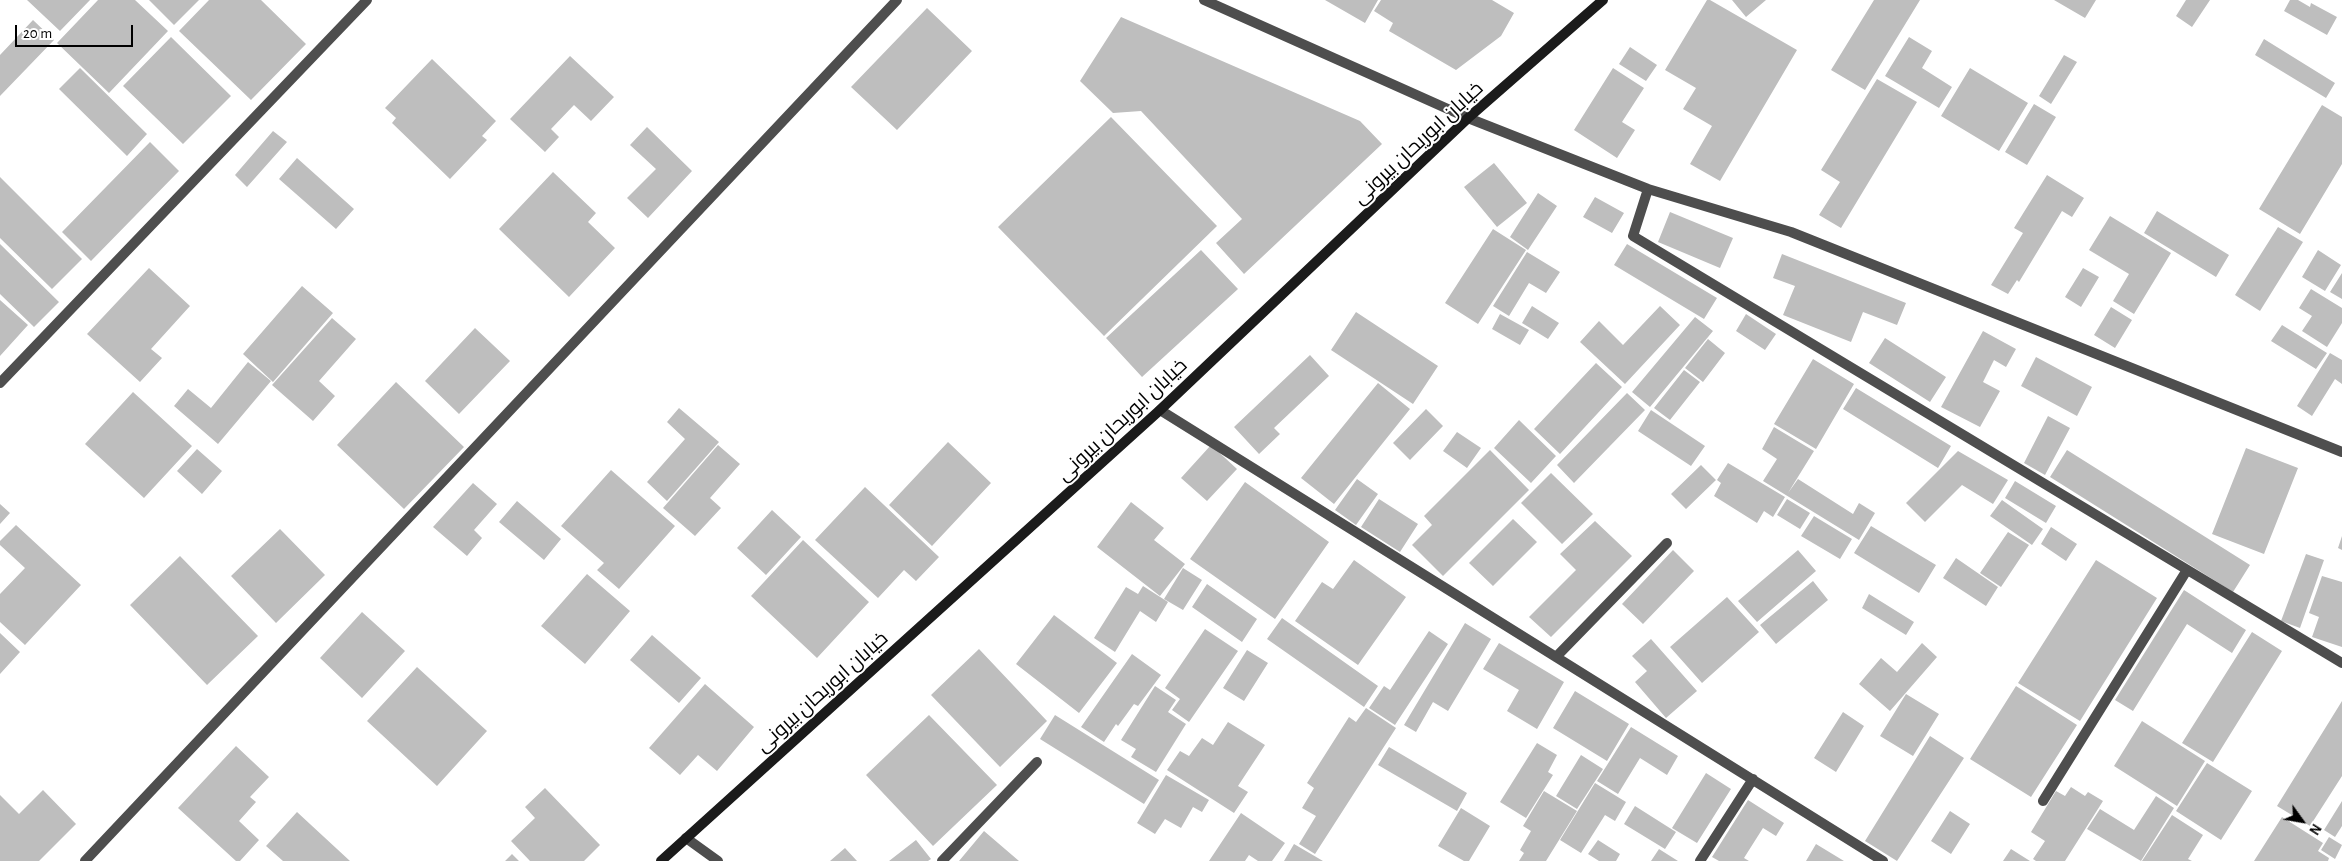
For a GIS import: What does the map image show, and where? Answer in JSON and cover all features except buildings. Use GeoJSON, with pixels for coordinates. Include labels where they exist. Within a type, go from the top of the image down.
{"type":"FeatureCollection","features":[{"type":"Feature","properties":{"kind":"street"},"geometry":{"type":"LineString","coordinates":[[0,383],[366,0]]}},
{"type":"Feature","properties":{"kind":"street"},"geometry":{"type":"LineString","coordinates":[[85,861],[897,0]]}},
{"type":"Feature","properties":{"kind":"street"},"geometry":{"type":"LineString","coordinates":[[1204,0],[1468,118],[1648,189],[1791,232],[2342,452]]}},
{"type":"Feature","properties":{"kind":"street","name":"خیابان ابوریحان بیرونی"},"geometry":{"type":"LineString","coordinates":[[661,861],[1160,410],[1468,118],[1603,0]]}},
{"type":"Feature","properties":{"kind":"street"},"geometry":{"type":"LineString","coordinates":[[1648,189],[1633,236],[2342,663]]}},
{"type":"Feature","properties":{"kind":"street"},"geometry":{"type":"LineString","coordinates":[[1160,410],[1883,861]]}},
{"type":"Feature","properties":{"kind":"street"},"geometry":{"type":"LineString","coordinates":[[1556,657],[1667,543]]}},
{"type":"Feature","properties":{"kind":"street"},"geometry":{"type":"LineString","coordinates":[[2043,801],[2187,570]]}},
{"type":"Feature","properties":{"kind":"street"},"geometry":{"type":"LineString","coordinates":[[942,861],[1037,762]]}},
{"type":"Feature","properties":{"kind":"street"},"geometry":{"type":"LineString","coordinates":[[1700,861],[1754,779]]}},
{"type":"Feature","properties":{"kind":"street"},"geometry":{"type":"LineString","coordinates":[[686,838],[718,861]]}}]}
